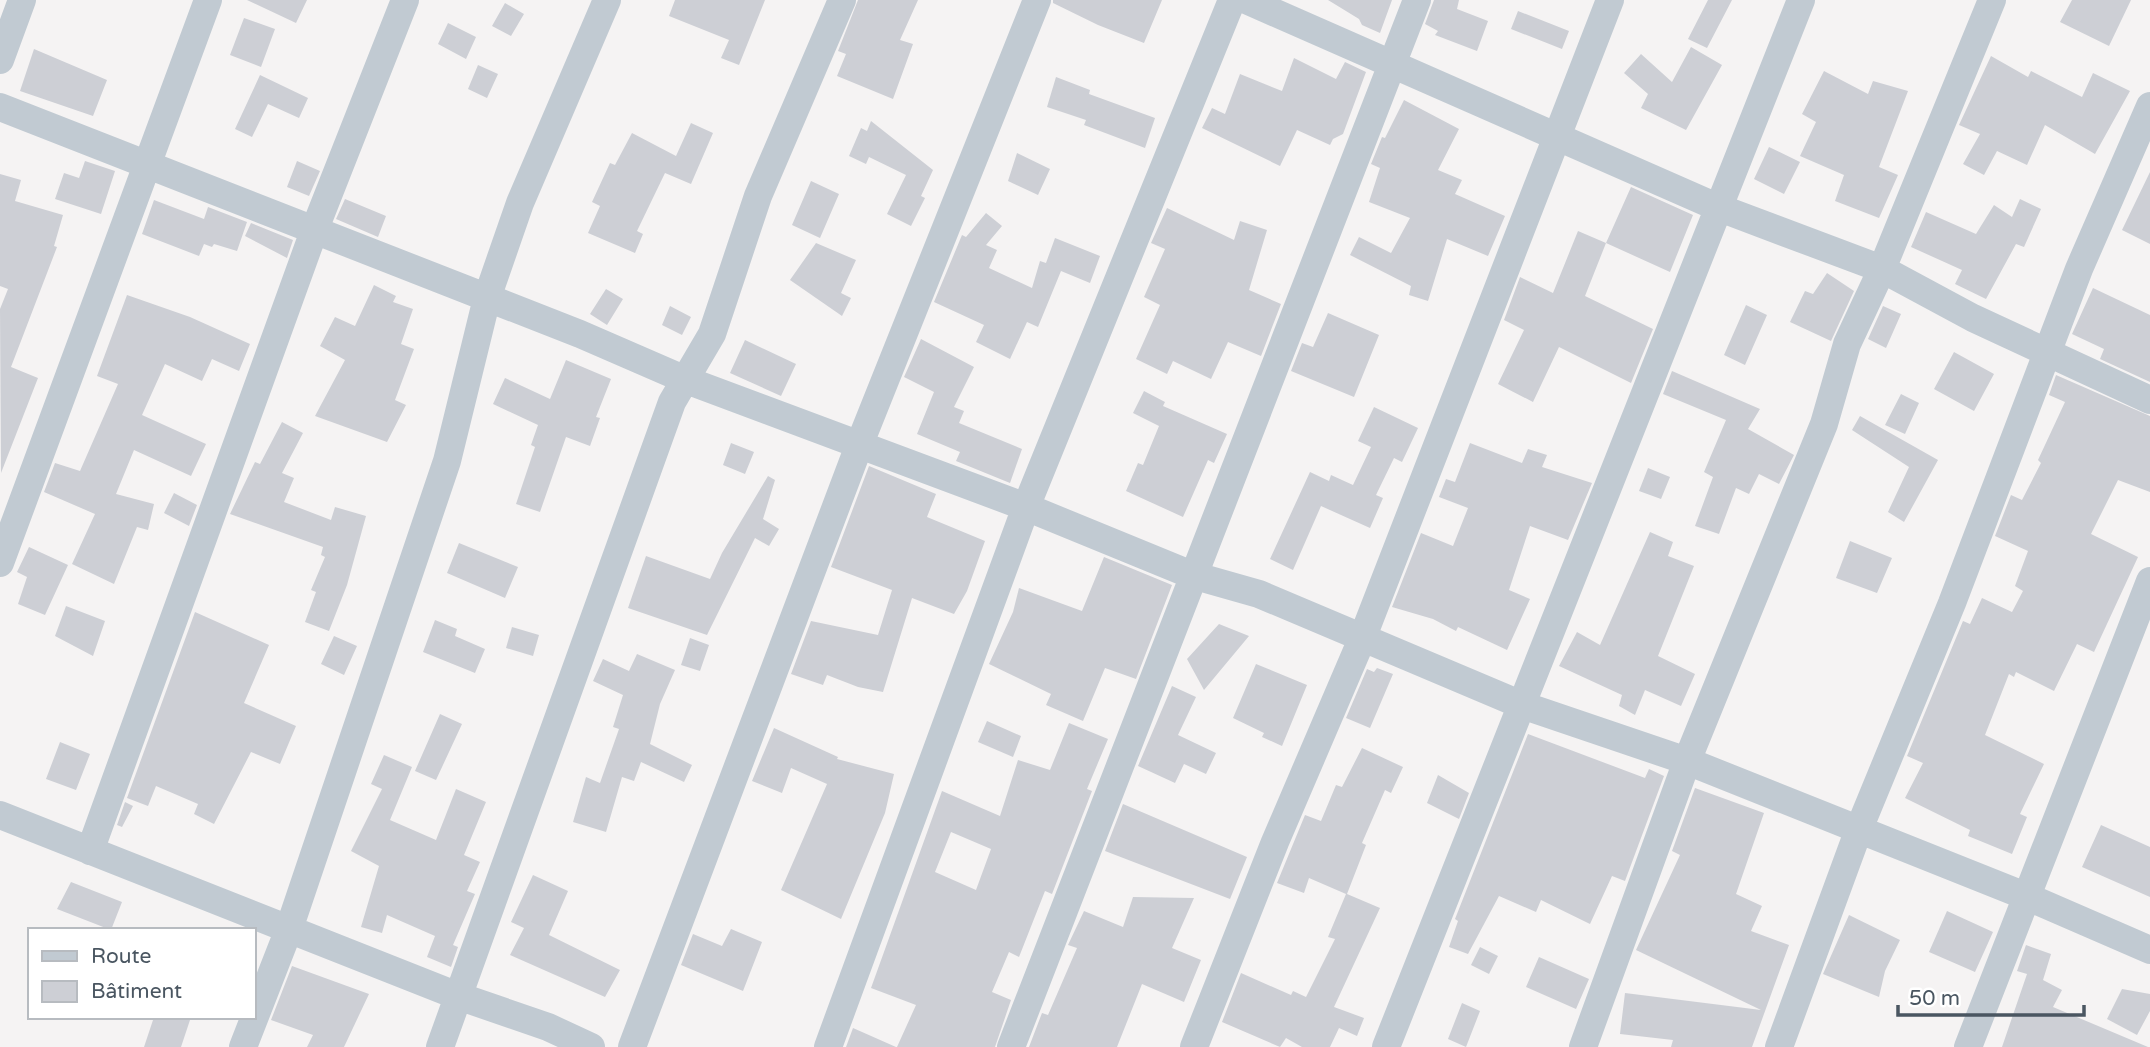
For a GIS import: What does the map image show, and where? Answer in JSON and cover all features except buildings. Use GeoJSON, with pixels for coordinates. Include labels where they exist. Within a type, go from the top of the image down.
{"type":"FeatureCollection","features":[{"type":"Feature","properties":{"kind":"street"},"geometry":{"type":"LineString","coordinates":[[0,60],[22,0]]}},
{"type":"Feature","properties":{"kind":"street"},"geometry":{"type":"LineString","coordinates":[[0,563],[208,0]]}},
{"type":"Feature","properties":{"kind":"street"},"geometry":{"type":"LineString","coordinates":[[90,851],[314,231],[405,0]]}},
{"type":"Feature","properties":{"kind":"street"},"geometry":{"type":"LineString","coordinates":[[256,1014],[289,929],[447,461],[487,298],[520,203],[607,0]]}},
{"type":"Feature","properties":{"kind":"street"},"geometry":{"type":"LineString","coordinates":[[440,1047],[672,402],[712,334],[758,196],[842,0]]}},
{"type":"Feature","properties":{"kind":"street"},"geometry":{"type":"LineString","coordinates":[[632,1047],[860,443],[1037,0]]}},
{"type":"Feature","properties":{"kind":"street"},"geometry":{"type":"LineString","coordinates":[[828,1047],[1026,507],[1232,0]]}},
{"type":"Feature","properties":{"kind":"street"},"geometry":{"type":"LineString","coordinates":[[1246,0],[1717,207],[1882,269],[1973,318],[2150,400]]}},
{"type":"Feature","properties":{"kind":"street"},"geometry":{"type":"LineString","coordinates":[[1011,1047],[1417,0]]}},
{"type":"Feature","properties":{"kind":"street"},"geometry":{"type":"LineString","coordinates":[[1194,1047],[1275,842],[1362,639],[1610,0]]}},
{"type":"Feature","properties":{"kind":"street"},"geometry":{"type":"LineString","coordinates":[[1386,1047],[1801,0]]}},
{"type":"Feature","properties":{"kind":"street"},"geometry":{"type":"LineString","coordinates":[[1583,1047],[1687,761],[1824,424],[1847,344],[1882,269],[1992,0]]}},
{"type":"Feature","properties":{"kind":"street"},"geometry":{"type":"LineString","coordinates":[[1779,1047],[1859,829],[1952,603],[2079,269],[2150,106]]}},
{"type":"Feature","properties":{"kind":"street"},"geometry":{"type":"LineString","coordinates":[[0,107],[487,298],[686,380],[860,443],[1192,575],[1259,594],[1521,705],[1687,761],[2028,897],[2150,950]]}},
{"type":"Feature","properties":{"kind":"street"},"geometry":{"type":"LineString","coordinates":[[1968,1047],[2150,581]]}},
{"type":"Feature","properties":{"kind":"street"},"geometry":{"type":"LineString","coordinates":[[0,815],[458,996],[548,1027],[592,1047]]}},
{"type":"Feature","properties":{"kind":"street"},"geometry":{"type":"LineString","coordinates":[[243,1047],[254,1019]]}}]}
